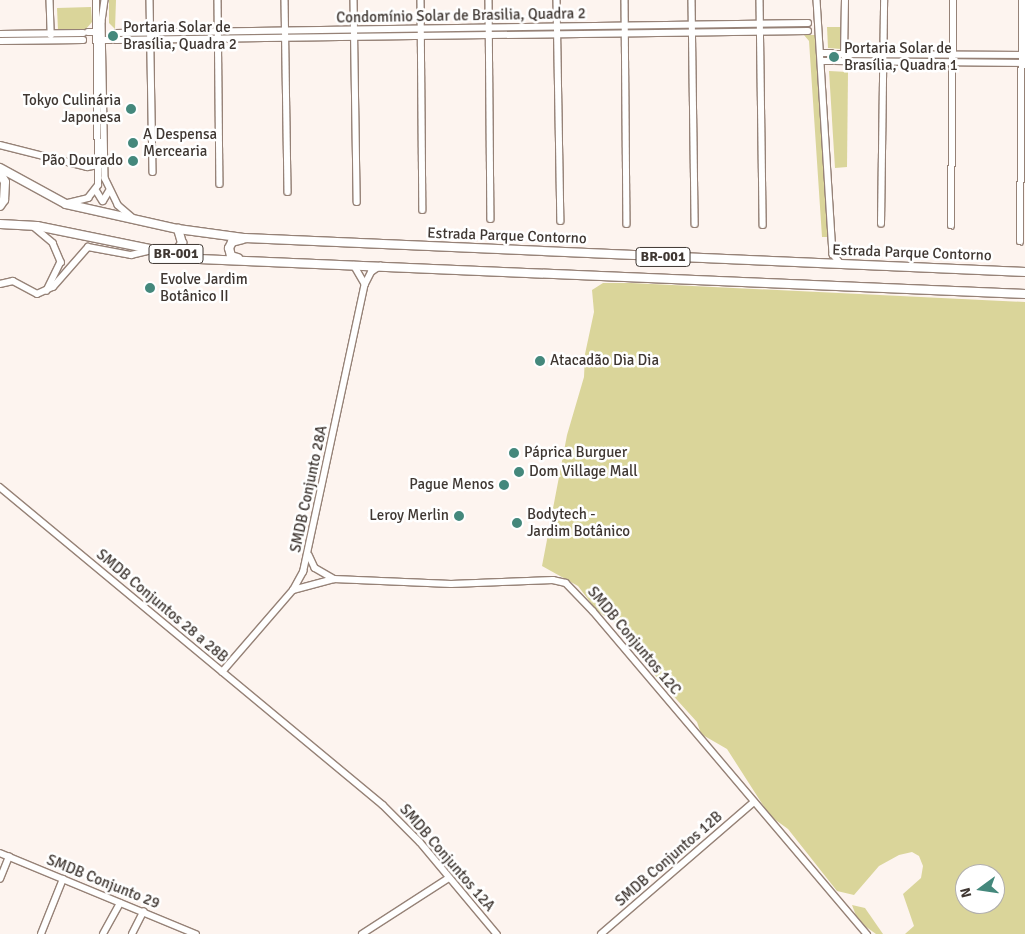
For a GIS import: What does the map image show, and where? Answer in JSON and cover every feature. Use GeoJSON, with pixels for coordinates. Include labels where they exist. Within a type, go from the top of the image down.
{"type":"FeatureCollection","features":[{"type":"Feature","properties":{"kind":"highway","name":"Estrada Parque Contorno"},"geometry":{"type":"LineString","coordinates":[[0,168],[66,204],[178,229],[244,238],[1025,272]]}},
{"type":"Feature","properties":{"kind":"highway"},"geometry":{"type":"LineString","coordinates":[[0,173],[5,182],[4,200],[0,206]]}},
{"type":"Feature","properties":{"kind":"highway","name":"BR-001"},"geometry":{"type":"LineString","coordinates":[[0,224],[32,225],[199,259],[354,264],[1022,294]]}},
{"type":"Feature","properties":{"kind":"highway"},"geometry":{"type":"LineString","coordinates":[[167,253],[177,250],[182,243],[178,229]]}},
{"type":"Feature","properties":{"kind":"highway"},"geometry":{"type":"LineString","coordinates":[[244,238],[232,242],[229,248],[232,256],[245,260]]}},
{"type":"Feature","properties":{"kind":"street"},"geometry":{"type":"LineString","coordinates":[[50,0],[51,41]]}},
{"type":"Feature","properties":{"kind":"street"},"geometry":{"type":"LineString","coordinates":[[150,0],[153,172]]}},
{"type":"Feature","properties":{"kind":"street"},"geometry":{"type":"LineString","coordinates":[[218,0],[220,184]]}},
{"type":"Feature","properties":{"kind":"street"},"geometry":{"type":"LineString","coordinates":[[285,0],[288,192]]}},
{"type":"Feature","properties":{"kind":"street"},"geometry":{"type":"LineString","coordinates":[[354,0],[357,202]]}},
{"type":"Feature","properties":{"kind":"street"},"geometry":{"type":"LineString","coordinates":[[421,0],[423,210]]}},
{"type":"Feature","properties":{"kind":"street"},"geometry":{"type":"LineString","coordinates":[[489,0],[491,219]]}},
{"type":"Feature","properties":{"kind":"street"},"geometry":{"type":"LineString","coordinates":[[557,0],[561,220]]}},
{"type":"Feature","properties":{"kind":"street"},"geometry":{"type":"LineString","coordinates":[[625,0],[627,224]]}},
{"type":"Feature","properties":{"kind":"street"},"geometry":{"type":"LineString","coordinates":[[692,0],[695,224]]}},
{"type":"Feature","properties":{"kind":"street"},"geometry":{"type":"LineString","coordinates":[[760,0],[763,225]]}},
{"type":"Feature","properties":{"kind":"street"},"geometry":{"type":"LineString","coordinates":[[817,0],[811,23],[811,31],[821,53],[833,254],[841,264]]}},
{"type":"Feature","properties":{"kind":"street"},"geometry":{"type":"LineString","coordinates":[[844,61],[845,0]]}},
{"type":"Feature","properties":{"kind":"street"},"geometry":{"type":"LineString","coordinates":[[881,224],[884,0]]}},
{"type":"Feature","properties":{"kind":"street"},"geometry":{"type":"LineString","coordinates":[[951,226],[953,0]]}},
{"type":"Feature","properties":{"kind":"street"},"geometry":{"type":"LineString","coordinates":[[1020,242],[1023,63],[1022,0]]}},
{"type":"Feature","properties":{"kind":"street"},"geometry":{"type":"LineString","coordinates":[[99,33],[105,2],[96,2],[99,33],[96,190],[103,201],[109,190]]}},
{"type":"Feature","properties":{"kind":"street"},"geometry":{"type":"LineString","coordinates":[[811,23],[811,31]]}},
{"type":"Feature","properties":{"kind":"street","name":"Condomínio Solar de Brasilia, Quadra 2"},"geometry":{"type":"LineString","coordinates":[[116,37],[218,35],[286,31],[811,23]]}},
{"type":"Feature","properties":{"kind":"street","name":"Condomínio Solar de Brasilia, Quadra 2"},"geometry":{"type":"LineString","coordinates":[[218,35],[286,38],[811,31]]}},
{"type":"Feature","properties":{"kind":"street"},"geometry":{"type":"LineString","coordinates":[[83,33],[83,40]]}},
{"type":"Feature","properties":{"kind":"street"},"geometry":{"type":"LineString","coordinates":[[0,34],[99,33],[116,37]]}},
{"type":"Feature","properties":{"kind":"street"},"geometry":{"type":"LineString","coordinates":[[0,41],[99,40],[116,37]]}},
{"type":"Feature","properties":{"kind":"street"},"geometry":{"type":"LineString","coordinates":[[99,40],[105,164],[109,190],[118,205],[133,218]]}},
{"type":"Feature","properties":{"kind":"street"},"geometry":{"type":"LineString","coordinates":[[821,53],[1023,56]]}},
{"type":"Feature","properties":{"kind":"street"},"geometry":{"type":"LineString","coordinates":[[833,53],[833,61]]}},
{"type":"Feature","properties":{"kind":"street"},"geometry":{"type":"LineString","coordinates":[[822,61],[1023,63]]}},
{"type":"Feature","properties":{"kind":"street"},"geometry":{"type":"LineString","coordinates":[[0,145],[63,162],[96,166],[105,164]]}},
{"type":"Feature","properties":{"kind":"street"},"geometry":{"type":"LineString","coordinates":[[66,204],[88,198],[96,190]]}},
{"type":"Feature","properties":{"kind":"street"},"geometry":{"type":"LineString","coordinates":[[32,225],[53,243],[61,262],[47,291]]}},
{"type":"Feature","properties":{"kind":"street"},"geometry":{"type":"LineString","coordinates":[[0,284],[13,281],[32,293],[47,291],[88,247],[131,255],[154,250]]}},
{"type":"Feature","properties":{"kind":"street"},"geometry":{"type":"LineString","coordinates":[[826,263],[833,254]]}},
{"type":"Feature","properties":{"kind":"street"},"geometry":{"type":"LineString","coordinates":[[354,264],[365,284]]}},
{"type":"Feature","properties":{"kind":"street"},"geometry":{"type":"LineString","coordinates":[[365,284],[371,272],[380,266]]}},
{"type":"Feature","properties":{"kind":"street","name":"SMDB Conjunto 28A"},"geometry":{"type":"LineString","coordinates":[[222,672],[293,590],[304,572],[365,284]]}},
{"type":"Feature","properties":{"kind":"street","name":"SMDB Conjuntos 28 a 28B"},"geometry":{"type":"LineString","coordinates":[[0,487],[309,743]]}},
{"type":"Feature","properties":{"kind":"street"},"geometry":{"type":"LineString","coordinates":[[309,551],[315,568],[334,579]]}},
{"type":"Feature","properties":{"kind":"street","name":"SMDB Conjuntos 12C"},"geometry":{"type":"LineString","coordinates":[[293,590],[334,579],[451,584],[553,580],[566,584],[593,611],[866,934]]}},
{"type":"Feature","properties":{"kind":"street","name":"SMDB Conjuntos 12A"},"geometry":{"type":"LineString","coordinates":[[309,743],[397,818],[497,934]]}},
{"type":"Feature","properties":{"kind":"street","name":"SMDB Conjuntos 12B"},"geometry":{"type":"LineString","coordinates":[[602,934],[754,802]]}},
{"type":"Feature","properties":{"kind":"street","name":"SMDB Conjunto 29"},"geometry":{"type":"LineString","coordinates":[[0,853],[196,934]]}},
{"type":"Feature","properties":{"kind":"street"},"geometry":{"type":"LineString","coordinates":[[0,879],[9,857]]}},
{"type":"Feature","properties":{"kind":"street"},"geometry":{"type":"LineString","coordinates":[[362,934],[449,878]]}},
{"type":"Feature","properties":{"kind":"street"},"geometry":{"type":"LineString","coordinates":[[41,934],[63,879]]}},
{"type":"Feature","properties":{"kind":"street"},"geometry":{"type":"LineString","coordinates":[[103,934],[120,903]]}},
{"type":"Feature","properties":{"kind":"street"},"geometry":{"type":"LineString","coordinates":[[132,934],[143,912]]}},
{"type":"Feature","properties":{"kind":"shaded area"},"geometry":{"type":"Polygon","coordinates":[[[109,0],[116,0],[115,29],[109,23],[109,0]]]}},
{"type":"Feature","properties":{"kind":"shaded area"},"geometry":{"type":"Polygon","coordinates":[[[91,7],[92,22],[86,29],[58,30],[57,8],[91,7]]]}},
{"type":"Feature","properties":{"kind":"shaded area"},"geometry":{"type":"Polygon","coordinates":[[[827,27],[842,27],[841,49],[828,48],[827,27]]]}},
{"type":"Feature","properties":{"kind":"shaded area"},"geometry":{"type":"Polygon","coordinates":[[[804,35],[815,35],[816,40],[828,237],[822,237],[809,41],[804,35]]]}},
{"type":"Feature","properties":{"kind":"shaded area"},"geometry":{"type":"Polygon","coordinates":[[[829,71],[848,72],[847,167],[835,168],[829,71]]]}},
{"type":"Feature","properties":{"kind":"shaded area"},"geometry":{"type":"Polygon","coordinates":[[[603,283],[631,283],[1025,302],[1025,934],[905,934],[914,926],[903,894],[921,878],[923,866],[919,856],[912,852],[899,855],[879,866],[854,895],[837,891],[788,829],[770,816],[727,749],[701,734],[697,722],[658,679],[614,622],[597,611],[578,586],[542,566],[567,435],[584,377],[585,354],[594,312],[592,290],[603,283]]]}},
{"type":"Feature","properties":{"kind":"shaded area"},"geometry":{"type":"Polygon","coordinates":[[[852,905],[865,908],[883,934],[876,934],[858,921],[852,905]]]}},
{"type":"Feature","properties":{"kind":"tunnel"},"geometry":{"type":"LineString","coordinates":[[110,33],[116,33]]}},
{"type":"Feature","properties":{"kind":"place","name":"Portaria Solar de Brasília, Quadra 2"},"geometry":{"type":"Point","coordinates":[113,36]}},
{"type":"Feature","properties":{"kind":"place","name":"Portaria Solar de Brasília, Quadra 1"},"geometry":{"type":"Point","coordinates":[834,57]}},
{"type":"Feature","properties":{"kind":"place","name":"Tokyo Culinária Japonesa"},"geometry":{"type":"Point","coordinates":[131,109]}},
{"type":"Feature","properties":{"kind":"place","name":"A Despensa Mercearia"},"geometry":{"type":"Point","coordinates":[133,143]}},
{"type":"Feature","properties":{"kind":"place","name":"Pão Dourado"},"geometry":{"type":"Point","coordinates":[133,161]}},
{"type":"Feature","properties":{"kind":"place","name":"Evolve Jardim Botânico II"},"geometry":{"type":"Point","coordinates":[150,288]}},
{"type":"Feature","properties":{"kind":"place","name":"Atacadão Dia Dia"},"geometry":{"type":"Point","coordinates":[540,361]}},
{"type":"Feature","properties":{"kind":"place","name":"Páprica Burguer"},"geometry":{"type":"Point","coordinates":[514,453]}},
{"type":"Feature","properties":{"kind":"place","name":"Dom Village Mall"},"geometry":{"type":"Point","coordinates":[519,472]}},
{"type":"Feature","properties":{"kind":"place","name":"Pague Menos"},"geometry":{"type":"Point","coordinates":[504,485]}},
{"type":"Feature","properties":{"kind":"place","name":"Leroy Merlin"},"geometry":{"type":"Point","coordinates":[459,516]}},
{"type":"Feature","properties":{"kind":"place","name":"Bodytech - Jardim Botânico"},"geometry":{"type":"Point","coordinates":[517,523]}}]}
